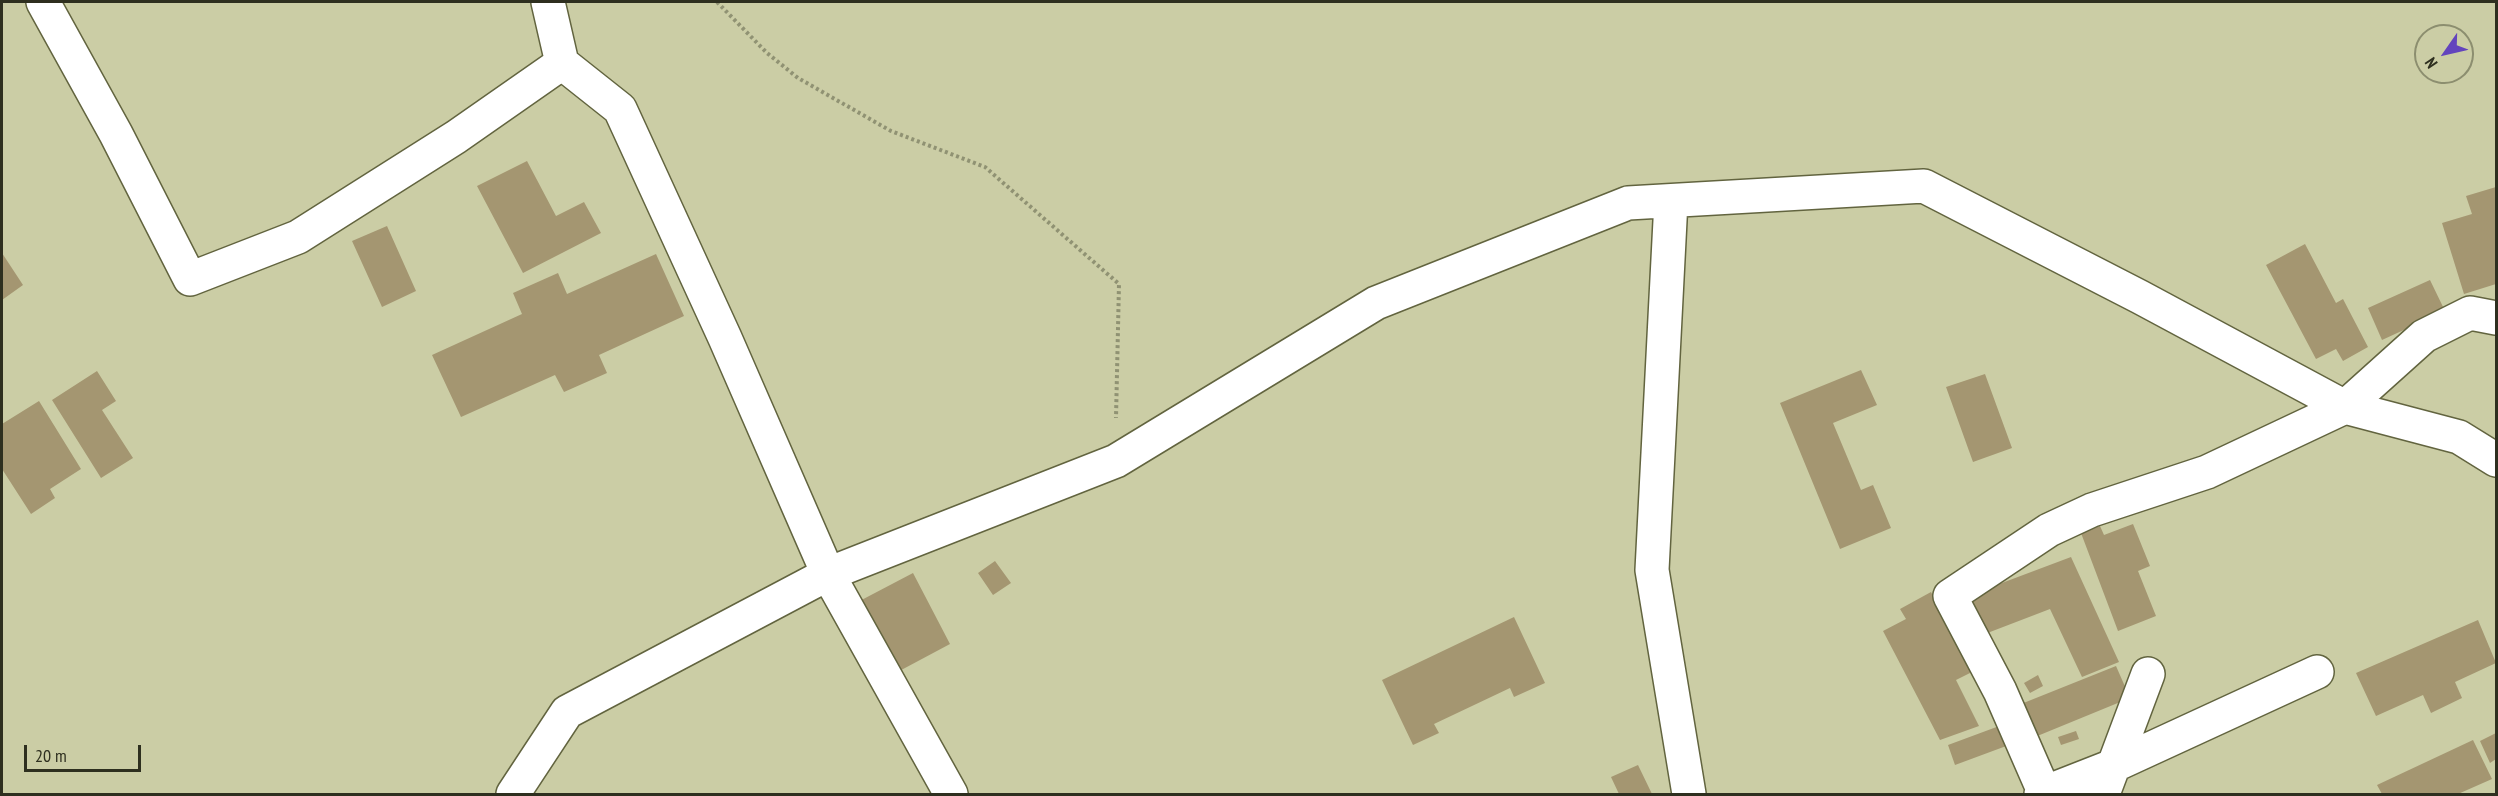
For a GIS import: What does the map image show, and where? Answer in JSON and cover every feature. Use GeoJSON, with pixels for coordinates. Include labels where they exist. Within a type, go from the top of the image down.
{"type":"FeatureCollection","features":[{"type":"Feature","properties":{"kind":"street"},"geometry":{"type":"LineString","coordinates":[[43,2],[116,134],[190,279],[298,237],[456,137],[562,63]]}},
{"type":"Feature","properties":{"kind":"street"},"geometry":{"type":"LineString","coordinates":[[548,2],[562,63],[620,110],[725,338],[828,574],[951,795]]}},
{"type":"Feature","properties":{"kind":"street"},"geometry":{"type":"LineString","coordinates":[[513,795],[567,712],[828,574],[1116,461],[1376,303],[1628,203],[1924,186],[2140,297],[2345,407],[2459,437],[2496,460]]}},
{"type":"Feature","properties":{"kind":"street"},"geometry":{"type":"LineString","coordinates":[[1671,201],[1652,570],[1689,795]]}},
{"type":"Feature","properties":{"kind":"street"},"geometry":{"type":"LineString","coordinates":[[2317,672],[2115,765],[2044,794],[2000,691],[1950,596],[2049,530],[2122,500],[2207,472],[2345,407],[2424,336],[2470,313],[2496,318]]}},
{"type":"Feature","properties":{"kind":"street"},"geometry":{"type":"LineString","coordinates":[[2103,795],[2148,674]]}},
{"type":"Feature","properties":{"kind":"path"},"geometry":{"type":"LineString","coordinates":[[717,2],[766,53],[807,83],[891,131],[985,166],[1119,284],[1116,461]]}},
{"type":"Feature","properties":{"kind":"building"},"geometry":{"type":"Polygon","coordinates":[[[527,161],[556,216],[584,202],[601,233],[523,273],[477,186],[527,161]]]}},
{"type":"Feature","properties":{"kind":"building"},"geometry":{"type":"Polygon","coordinates":[[[2496,187],[2496,284],[2464,294],[2442,223],[2472,214],[2466,196],[2496,187]]]}},
{"type":"Feature","properties":{"kind":"building"},"geometry":{"type":"Polygon","coordinates":[[[387,226],[416,291],[382,307],[352,241],[387,226]]]}},
{"type":"Feature","properties":{"kind":"building"},"geometry":{"type":"Polygon","coordinates":[[[2305,244],[2336,303],[2343,299],[2368,347],[2343,361],[2336,349],[2316,359],[2266,265],[2305,244]]]}},
{"type":"Feature","properties":{"kind":"building"},"geometry":{"type":"Polygon","coordinates":[[[2,253],[23,285],[2,300],[2,253]]]}},
{"type":"Feature","properties":{"kind":"building"},"geometry":{"type":"Polygon","coordinates":[[[656,254],[684,316],[599,355],[607,373],[564,392],[555,375],[461,417],[432,355],[522,314],[513,293],[558,273],[567,294],[656,254]]]}},
{"type":"Feature","properties":{"kind":"building"},"geometry":{"type":"Polygon","coordinates":[[[2430,280],[2445,311],[2382,340],[2368,308],[2430,280]]]}},
{"type":"Feature","properties":{"kind":"building"},"geometry":{"type":"Polygon","coordinates":[[[1861,370],[1877,405],[1833,423],[1861,490],[1873,485],[1891,528],[1840,549],[1780,403],[1861,370]]]}},
{"type":"Feature","properties":{"kind":"building"},"geometry":{"type":"Polygon","coordinates":[[[97,371],[116,401],[102,410],[133,458],[101,478],[52,400],[97,371]]]}},
{"type":"Feature","properties":{"kind":"building"},"geometry":{"type":"Polygon","coordinates":[[[1985,374],[2012,448],[1973,462],[1946,387],[1985,374]]]}},
{"type":"Feature","properties":{"kind":"building"},"geometry":{"type":"Polygon","coordinates":[[[39,401],[81,469],[50,489],[55,498],[31,514],[2,469],[2,424],[39,401]]]}},
{"type":"Feature","properties":{"kind":"building"},"geometry":{"type":"Polygon","coordinates":[[[2133,524],[2150,566],[2138,571],[2156,616],[2118,631],[2081,533],[2100,526],[2104,535],[2133,524]]]}},
{"type":"Feature","properties":{"kind":"building"},"geometry":{"type":"Polygon","coordinates":[[[2071,557],[2119,662],[2082,677],[2050,609],[1977,637],[1962,598],[2071,557]]]}},
{"type":"Feature","properties":{"kind":"building"},"geometry":{"type":"Polygon","coordinates":[[[995,561],[1011,583],[993,595],[978,573],[995,561]]]}},
{"type":"Feature","properties":{"kind":"building"},"geometry":{"type":"Polygon","coordinates":[[[913,573],[950,644],[890,676],[852,605],[913,573]]]}},
{"type":"Feature","properties":{"kind":"building"},"geometry":{"type":"Polygon","coordinates":[[[1931,592],[1972,672],[1956,680],[1979,726],[1940,740],[1883,631],[1906,619],[1900,609],[1931,592]]]}},
{"type":"Feature","properties":{"kind":"building"},"geometry":{"type":"Polygon","coordinates":[[[1514,617],[1545,683],[1514,697],[1510,688],[1434,724],[1439,733],[1413,745],[1382,680],[1514,617]]]}},
{"type":"Feature","properties":{"kind":"building"},"geometry":{"type":"Polygon","coordinates":[[[2478,620],[2496,663],[2455,682],[2462,698],[2431,713],[2423,695],[2376,716],[2356,673],[2478,620]]]}},
{"type":"Feature","properties":{"kind":"building"},"geometry":{"type":"Polygon","coordinates":[[[2116,666],[2130,698],[2030,739],[2016,706],[2116,666]]]}},
{"type":"Feature","properties":{"kind":"building"},"geometry":{"type":"Polygon","coordinates":[[[2038,675],[2043,686],[2030,693],[2024,683],[2038,675]]]}},
{"type":"Feature","properties":{"kind":"building"},"geometry":{"type":"Polygon","coordinates":[[[2010,722],[2017,742],[1955,765],[1948,745],[2010,722]]]}},
{"type":"Feature","properties":{"kind":"building"},"geometry":{"type":"Polygon","coordinates":[[[2076,731],[2079,739],[2061,745],[2058,737],[2076,731]]]}},
{"type":"Feature","properties":{"kind":"building"},"geometry":{"type":"Polygon","coordinates":[[[2496,733],[2496,759],[2490,763],[2480,741],[2496,733]]]}},
{"type":"Feature","properties":{"kind":"building"},"geometry":{"type":"Polygon","coordinates":[[[2473,740],[2492,779],[2458,794],[2382,794],[2377,785],[2473,740]]]}},
{"type":"Feature","properties":{"kind":"building"},"geometry":{"type":"Polygon","coordinates":[[[1638,765],[1652,794],[1619,794],[1611,777],[1638,765]]]}}]}
